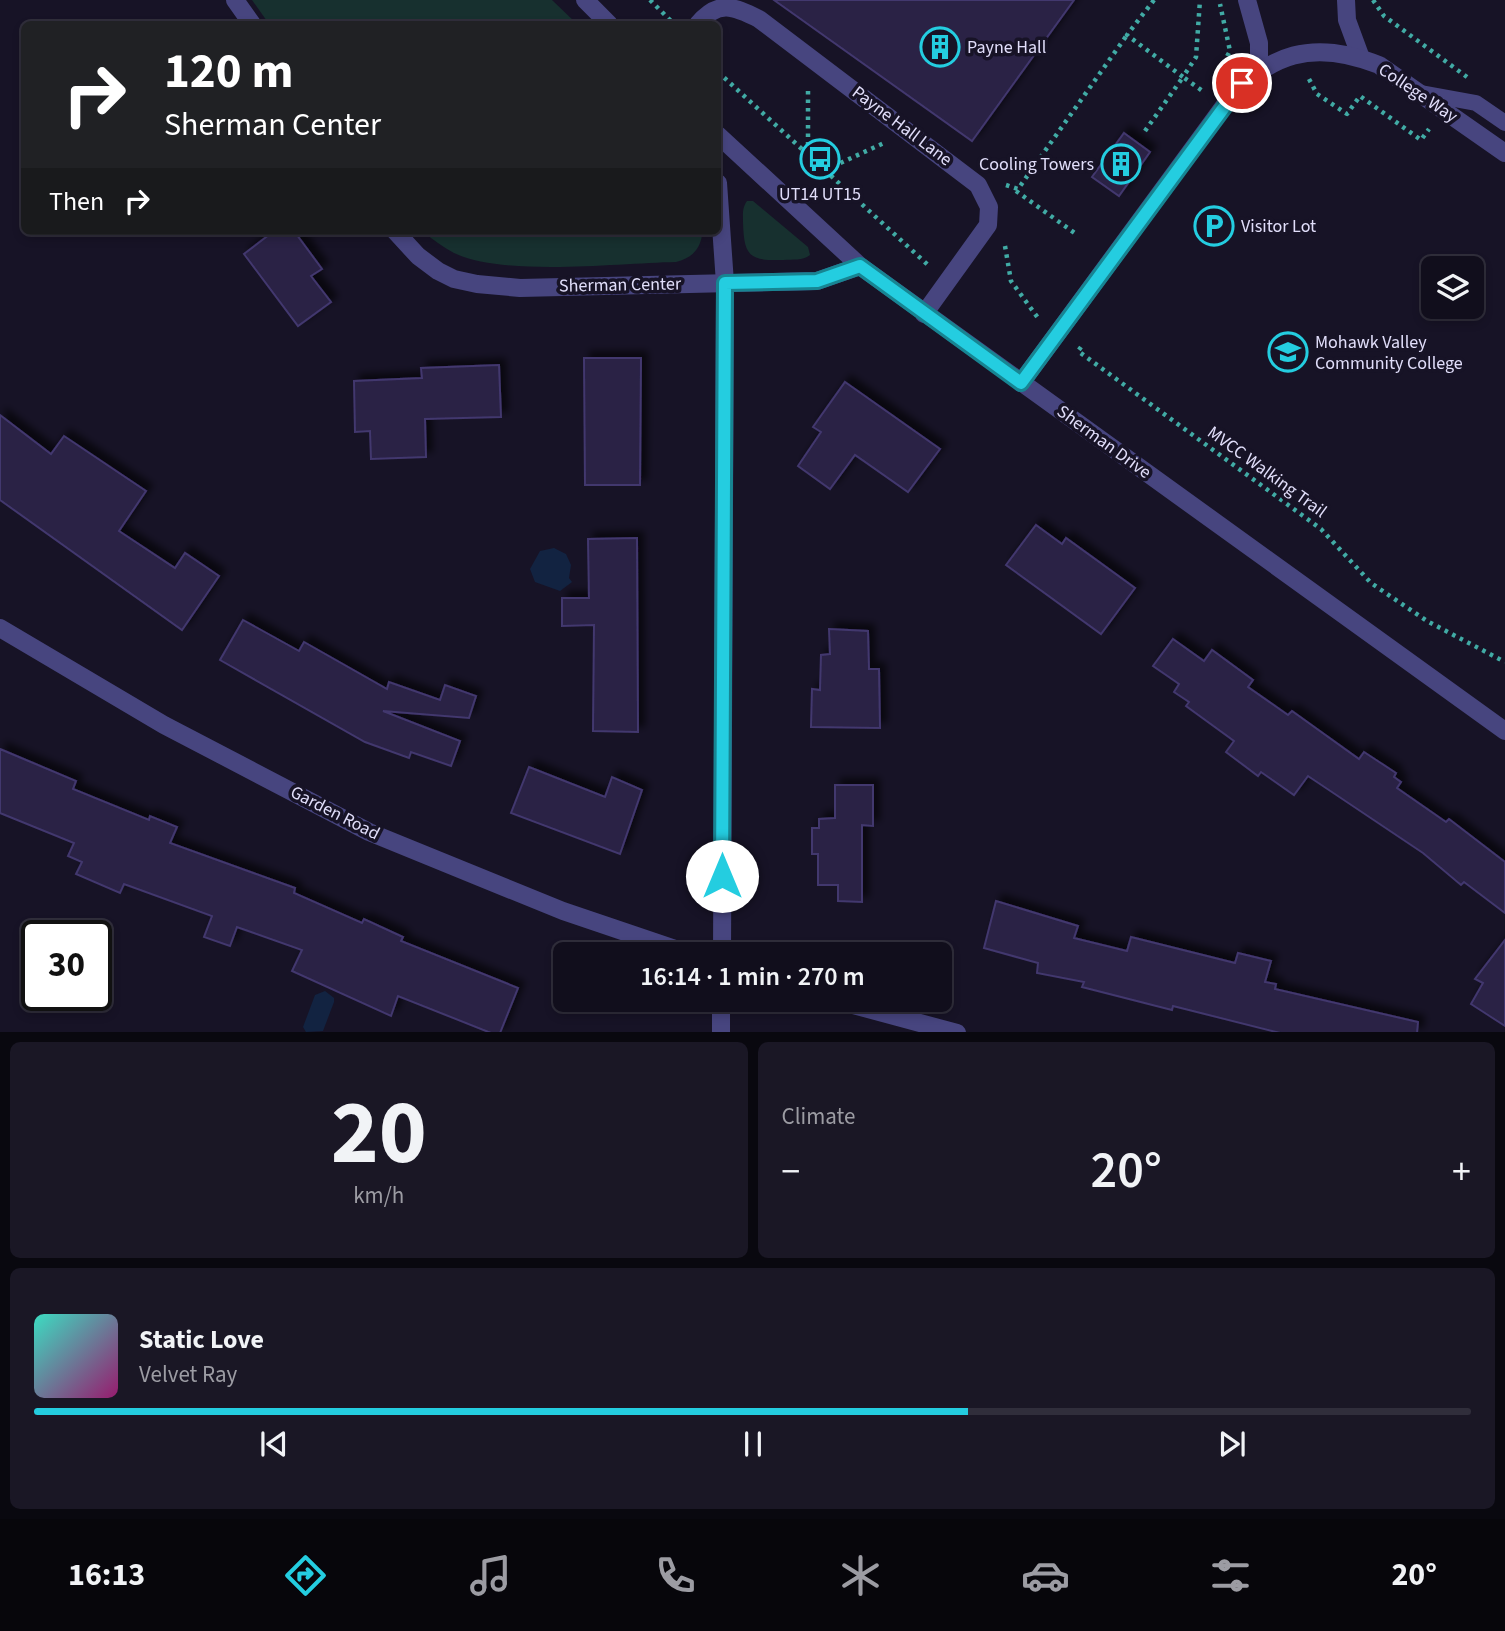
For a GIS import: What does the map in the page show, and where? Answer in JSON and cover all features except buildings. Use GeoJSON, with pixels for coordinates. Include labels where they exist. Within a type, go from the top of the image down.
{"type":"FeatureCollection","features":[{"type":"Feature","properties":{"kind":"street"},"geometry":{"type":"LineString","coordinates":[[235,0],[250,21]]}},
{"type":"Feature","properties":{"kind":"street"},"geometry":{"type":"LineString","coordinates":[[585,0],[606,21]]}},
{"type":"Feature","properties":{"kind":"street"},"geometry":{"type":"LineString","coordinates":[[1247,0],[1259,43],[1259,69]]}},
{"type":"Feature","properties":{"kind":"street"},"geometry":{"type":"LineString","coordinates":[[1346,0],[1347,20],[1361,58]]}},
{"type":"Feature","properties":{"kind":"street","name":"Payne Hall Lane"},"geometry":{"type":"LineString","coordinates":[[701,21],[709,11],[721,8],[734,8],[759,19],[978,185],[989,207],[988,225],[924,314]]}},
{"type":"Feature","properties":{"kind":"street","name":"College Way"},"geometry":{"type":"LineString","coordinates":[[1021,383],[1224,106],[1259,69],[1276,60],[1321,52],[1361,58],[1379,65],[1505,153]]}},
{"type":"Feature","properties":{"kind":"street","name":"Sherman Drive"},"geometry":{"type":"LineString","coordinates":[[721,138],[860,266],[1505,731]]}},
{"type":"Feature","properties":{"kind":"street"},"geometry":{"type":"LineString","coordinates":[[721,226],[725,283],[722,942]]}},
{"type":"Feature","properties":{"kind":"street","name":"Sherman Center"},"geometry":{"type":"LineString","coordinates":[[400,235],[418,256],[454,279],[520,288],[817,281],[860,266]]}},
{"type":"Feature","properties":{"kind":"street","name":"Garden Road"},"geometry":{"type":"LineString","coordinates":[[0,628],[164,724],[369,832],[563,911],[655,942]]}},
{"type":"Feature","properties":{"kind":"street"},"geometry":{"type":"LineString","coordinates":[[721,1012],[721,1032]]}},
{"type":"Feature","properties":{"kind":"street"},"geometry":{"type":"LineString","coordinates":[[881,1012],[957,1032]]}},
{"type":"Feature","properties":{"kind":"lane"},"geometry":{"type":"LineString","coordinates":[[1422,93],[1476,103],[1505,123]]}},
{"type":"Feature","properties":{"kind":"path"},"geometry":{"type":"LineString","coordinates":[[650,0],[671,21]]}},
{"type":"Feature","properties":{"kind":"path"},"geometry":{"type":"LineString","coordinates":[[1018,189],[1154,0]]}},
{"type":"Feature","properties":{"kind":"path"},"geometry":{"type":"LineString","coordinates":[[1145,131],[1196,57],[1200,0]]}},
{"type":"Feature","properties":{"kind":"path"},"geometry":{"type":"LineString","coordinates":[[1128,35],[1204,92],[1226,62],[1230,45],[1222,22],[1220,0]]}},
{"type":"Feature","properties":{"kind":"path"},"geometry":{"type":"LineString","coordinates":[[1373,0],[1384,16],[1476,83]]}},
{"type":"Feature","properties":{"kind":"path"},"geometry":{"type":"LineString","coordinates":[[808,73],[808,155]]}},
{"type":"Feature","properties":{"kind":"path"},"geometry":{"type":"LineString","coordinates":[[721,75],[947,282]]}},
{"type":"Feature","properties":{"kind":"path"},"geometry":{"type":"LineString","coordinates":[[1309,79],[1317,94],[1347,114],[1360,96],[1421,140],[1432,125]]}},
{"type":"Feature","properties":{"kind":"path"},"geometry":{"type":"LineString","coordinates":[[825,170],[896,138]]}},
{"type":"Feature","properties":{"kind":"path"},"geometry":{"type":"LineString","coordinates":[[994,181],[1018,189],[1076,234]]}},
{"type":"Feature","properties":{"kind":"path"},"geometry":{"type":"LineString","coordinates":[[1004,241],[1011,281],[1042,323]]}},
{"type":"Feature","properties":{"kind":"path","name":"MVCC Walking Trail"},"geometry":{"type":"LineString","coordinates":[[1078,351],[1321,529],[1371,583],[1427,621],[1505,662]]}},
{"type":"Feature","properties":{"kind":"green space"},"geometry":{"type":"Polygon","coordinates":[[[252,0],[552,0],[574,21],[267,21],[252,0]]]}},
{"type":"Feature","properties":{"kind":"green space"},"geometry":{"type":"Polygon","coordinates":[[[747,201],[753,201],[808,247],[810,255],[801,259],[772,260],[751,254],[747,249],[744,233],[743,211],[747,201]]]}},
{"type":"Feature","properties":{"kind":"green space"},"geometry":{"type":"Polygon","coordinates":[[[427,235],[702,235],[695,251],[676,262],[562,267],[502,265],[476,260],[454,253],[427,235]]]}},
{"type":"Feature","properties":{"kind":"water"},"geometry":{"type":"Polygon","coordinates":[[[554,548],[566,554],[571,565],[569,578],[572,582],[560,591],[535,582],[530,569],[540,551],[554,548]]]}},
{"type":"Feature","properties":{"kind":"water"},"geometry":{"type":"Polygon","coordinates":[[[325,991],[334,998],[334,1002],[323,1031],[306,1032],[303,1027],[315,995],[325,991]]]}},
{"type":"Feature","properties":{"kind":"place","name":"Payne Hall"},"geometry":{"type":"Point","coordinates":[940,47]}},
{"type":"Feature","properties":{"kind":"place","name":"UT14 UT15"},"geometry":{"type":"Point","coordinates":[820,159]}},
{"type":"Feature","properties":{"kind":"place","name":"Cooling Towers"},"geometry":{"type":"Point","coordinates":[1121,164]}},
{"type":"Feature","properties":{"kind":"place","name":"Visitor Lot"},"geometry":{"type":"Point","coordinates":[1214,226]}},
{"type":"Feature","properties":{"kind":"place","name":"Mohawk Valley Community College"},"geometry":{"type":"Point","coordinates":[1288,352]}},
{"type":"Feature","properties":{"kind":"route"},"geometry":{"type":"LineString","coordinates":[[722,876],[725,283],[817,281],[860,266],[1021,383],[1242,83]]}}]}
